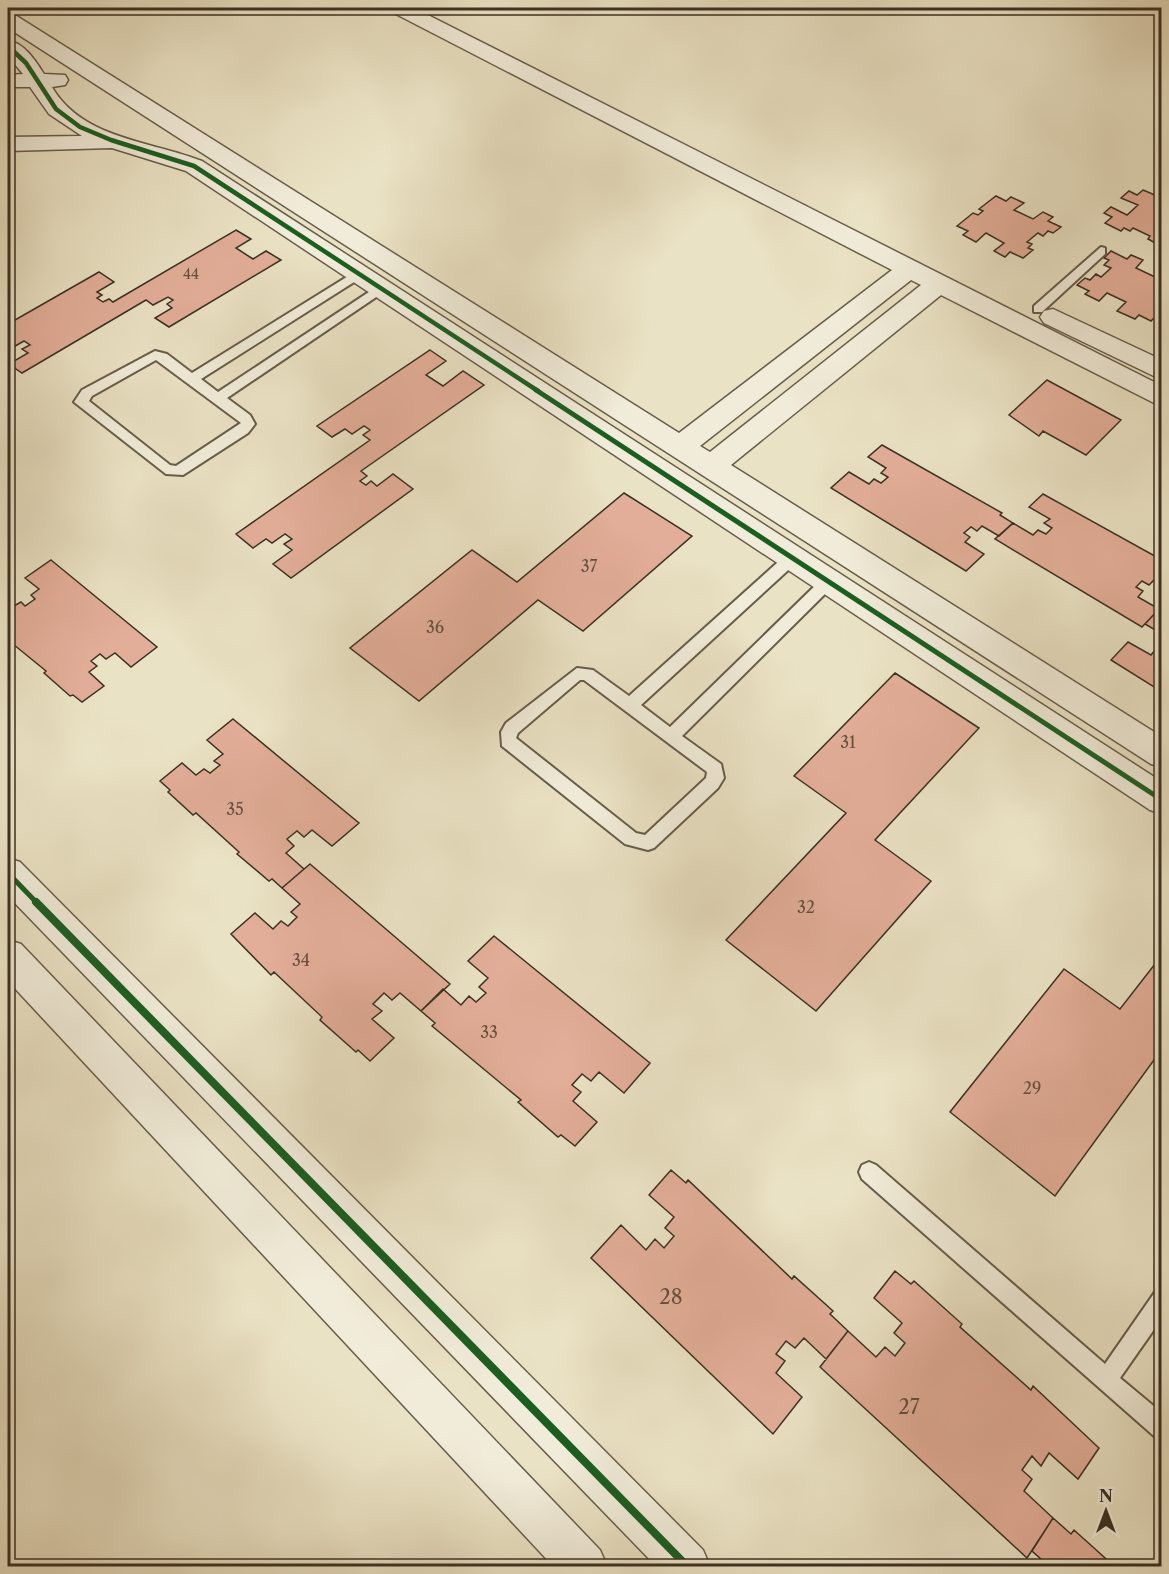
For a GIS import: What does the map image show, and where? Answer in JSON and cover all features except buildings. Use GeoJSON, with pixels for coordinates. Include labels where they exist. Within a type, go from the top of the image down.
{"type":"FeatureCollection","features":[{"type":"Feature","properties":{"kind":"street"},"geometry":{"type":"LineString","coordinates":[[399,8],[1161,398]]}},
{"type":"Feature","properties":{"kind":"street"},"geometry":{"type":"LineString","coordinates":[[441,8],[1161,371]]}},
{"type":"Feature","properties":{"kind":"street"},"geometry":{"type":"LineString","coordinates":[[8,19],[1161,754]]}},
{"type":"Feature","properties":{"kind":"street"},"geometry":{"type":"LineString","coordinates":[[8,46],[22,58],[62,116],[92,135],[111,142],[147,148],[194,166],[1161,800]]}},
{"type":"Feature","properties":{"kind":"street"},"geometry":{"type":"LineString","coordinates":[[8,81],[110,84]]}},
{"type":"Feature","properties":{"kind":"street"},"geometry":{"type":"LineString","coordinates":[[8,144],[111,142],[145,138],[159,131],[169,122]]}},
{"type":"Feature","properties":{"kind":"street"},"geometry":{"type":"LineString","coordinates":[[680,447],[909,269]]}},
{"type":"Feature","properties":{"kind":"street"},"geometry":{"type":"LineString","coordinates":[[710,466],[939,284]]}},
{"type":"Feature","properties":{"kind":"street"},"geometry":{"type":"LineString","coordinates":[[8,873],[687,1566]]}},
{"type":"Feature","properties":{"kind":"street"},"geometry":{"type":"LineString","coordinates":[[8,956],[585,1566]]}},
{"type":"Feature","properties":{"kind":"lane"},"geometry":{"type":"LineString","coordinates":[[1017,299],[1101,251]]}},
{"type":"Feature","properties":{"kind":"lane"},"geometry":{"type":"LineString","coordinates":[[192,379],[358,274]]}},
{"type":"Feature","properties":{"kind":"lane"},"geometry":{"type":"LineString","coordinates":[[218,398],[382,289]]}},
{"type":"Feature","properties":{"kind":"lane"},"geometry":{"type":"LineString","coordinates":[[150,355],[159,355],[218,398],[245,418],[248,424],[187,467],[173,471],[166,469],[81,402],[87,393],[150,355]]}},
{"type":"Feature","properties":{"kind":"lane"},"geometry":{"type":"LineString","coordinates":[[630,705],[792,558]]}},
{"type":"Feature","properties":{"kind":"lane"},"geometry":{"type":"LineString","coordinates":[[671,736],[828,582]]}},
{"type":"Feature","properties":{"kind":"lane"},"geometry":{"type":"LineString","coordinates":[[577,674],[587,674],[671,736],[715,769],[716,778],[653,840],[642,843],[631,839],[508,741],[512,728],[577,674]]}},
{"type":"Feature","properties":{"kind":"lane"},"geometry":{"type":"LineString","coordinates":[[869,1172],[1161,1428]]}},
{"type":"Feature","properties":{"kind":"lane"},"geometry":{"type":"LineString","coordinates":[[1106,1380],[1161,1299]]}},
{"type":"Feature","properties":{"kind":"cycle path"},"geometry":{"type":"LineString","coordinates":[[8,46],[26,63],[56,109],[80,127],[111,140],[178,159],[194,166],[1162,800]]}},
{"type":"Feature","properties":{"kind":"cycle path"},"geometry":{"type":"LineString","coordinates":[[8,873],[687,1566]]}}]}
